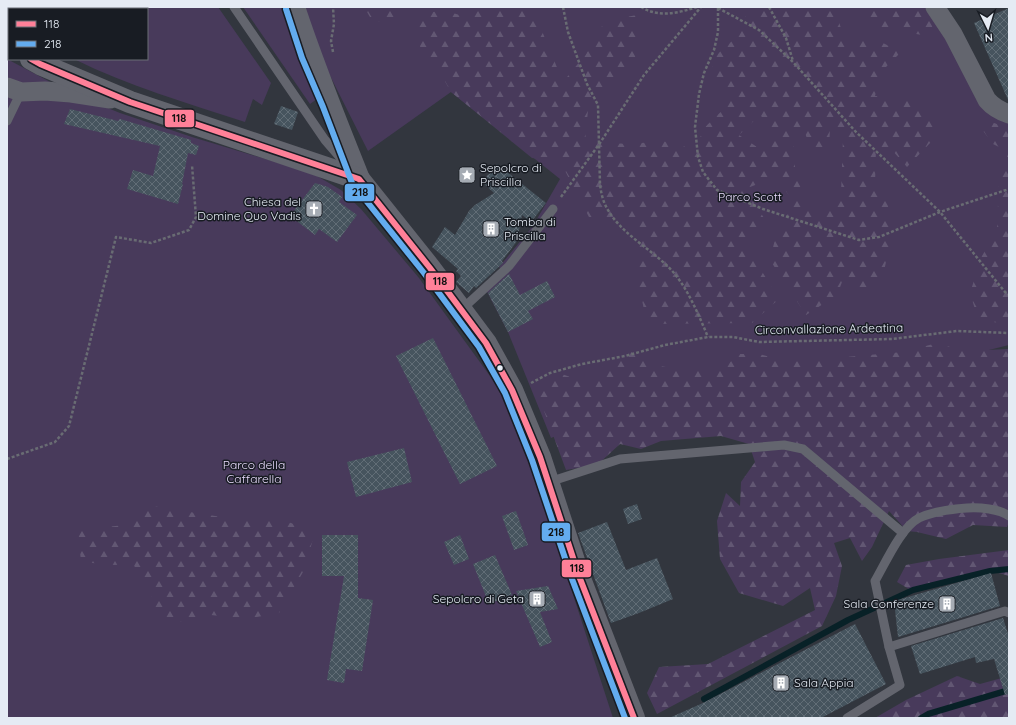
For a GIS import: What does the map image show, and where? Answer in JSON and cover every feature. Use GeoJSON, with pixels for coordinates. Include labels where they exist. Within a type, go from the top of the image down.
{"type":"FeatureCollection","features":[{"type":"Feature","properties":{"kind":"street"},"geometry":{"type":"LineString","coordinates":[[294,7],[309,55],[359,179],[430,268],[486,343],[512,390],[549,482],[579,576],[634,718]]}},
{"type":"Feature","properties":{"kind":"street"},"geometry":{"type":"LineString","coordinates":[[935,7],[953,34],[987,100],[992,106],[1009,114]]}},
{"type":"Feature","properties":{"kind":"street"},"geometry":{"type":"LineString","coordinates":[[33,60],[130,102],[359,179]]}},
{"type":"Feature","properties":{"kind":"street"},"geometry":{"type":"LineString","coordinates":[[14,89],[72,93],[130,102]]}},
{"type":"Feature","properties":{"kind":"lane"},"geometry":{"type":"LineString","coordinates":[[234,7],[325,140],[359,179]]}},
{"type":"Feature","properties":{"kind":"lane"},"geometry":{"type":"LineString","coordinates":[[7,121],[14,89]]}},
{"type":"Feature","properties":{"kind":"lane"},"geometry":{"type":"LineString","coordinates":[[461,310],[509,266],[553,209]]}},
{"type":"Feature","properties":{"kind":"lane"},"geometry":{"type":"LineString","coordinates":[[549,482],[620,459],[784,445],[803,449],[902,533]]}},
{"type":"Feature","properties":{"kind":"lane"},"geometry":{"type":"LineString","coordinates":[[847,718],[900,685],[889,648],[875,581],[902,533],[918,518],[950,509],[978,507],[1006,513],[1009,516]]}},
{"type":"Feature","properties":{"kind":"lane"},"geometry":{"type":"LineString","coordinates":[[889,648],[1005,611],[1009,613]]}},
{"type":"Feature","properties":{"kind":"path"},"geometry":{"type":"LineString","coordinates":[[563,7],[571,40],[587,84],[598,106],[600,184],[607,210],[618,224],[674,273],[693,303],[708,338]]}},
{"type":"Feature","properties":{"kind":"path"},"geometry":{"type":"LineString","coordinates":[[640,7],[654,13],[662,14],[677,13],[697,7]]}},
{"type":"Feature","properties":{"kind":"path"},"geometry":{"type":"LineString","coordinates":[[553,209],[600,143],[644,75],[701,7]]}},
{"type":"Feature","properties":{"kind":"path"},"geometry":{"type":"LineString","coordinates":[[1009,189],[940,212],[879,237],[859,240],[763,209],[717,190],[703,172],[698,157],[695,127],[698,94],[704,73],[714,50],[718,32],[718,7],[759,30],[793,62],[856,132],[940,212],[1009,295]]}},
{"type":"Feature","properties":{"kind":"path"},"geometry":{"type":"LineString","coordinates":[[769,7],[786,38],[793,62]]}},
{"type":"Feature","properties":{"kind":"path"},"geometry":{"type":"LineString","coordinates":[[7,459],[55,442],[69,426],[116,237],[151,243],[189,230],[196,216],[192,165]]}},
{"type":"Feature","properties":{"kind":"path","name":"Circonvallazione Ardeatina"},"geometry":{"type":"LineString","coordinates":[[512,390],[529,384],[550,373],[582,364],[625,356],[665,345],[708,338],[733,337],[759,342],[892,339],[957,331],[1009,333]]}},
{"type":"Feature","properties":{"kind":"green space"},"geometry":{"type":"Polygon","coordinates":[[[7,7],[218,7],[271,83],[262,105],[253,99],[245,122],[115,78],[76,60],[148,60],[148,8],[8,8],[7,26],[7,7]]]}},
{"type":"Feature","properties":{"kind":"green space"},"geometry":{"type":"Polygon","coordinates":[[[243,7],[283,7],[317,99],[310,104],[243,7]]]}},
{"type":"Feature","properties":{"kind":"green space","name":"Parco Scott"},"geometry":{"type":"Polygon","coordinates":[[[303,7],[928,7],[954,51],[976,99],[990,113],[1009,123],[1009,345],[885,376],[652,397],[551,438],[508,332],[484,286],[501,269],[499,267],[533,226],[560,179],[451,92],[368,151],[317,50],[303,7]]]}},
{"type":"Feature","properties":{"kind":"green space"},"geometry":{"type":"Polygon","coordinates":[[[364,7],[407,7],[390,20],[373,22],[364,7]]]}},
{"type":"Feature","properties":{"kind":"green space"},"geometry":{"type":"Polygon","coordinates":[[[479,7],[543,7],[537,19],[563,82],[586,54],[605,21],[637,15],[635,65],[588,110],[585,142],[631,144],[662,141],[683,145],[694,157],[703,129],[727,106],[727,86],[716,82],[711,60],[732,41],[745,17],[748,7],[841,7],[839,22],[845,41],[879,41],[901,52],[882,71],[875,96],[915,99],[934,121],[931,142],[907,167],[892,150],[876,147],[875,184],[888,203],[890,243],[883,276],[864,296],[842,282],[837,295],[806,315],[770,260],[777,231],[795,203],[775,177],[745,189],[764,218],[747,247],[779,299],[752,323],[647,324],[638,281],[638,232],[620,217],[590,219],[560,161],[532,158],[451,92],[442,76],[421,50],[416,30],[423,14],[443,10],[466,17],[478,11],[479,7]],[[760,115],[739,135],[757,147],[770,141],[770,125],[760,115]],[[793,127],[795,167],[806,207],[824,216],[841,194],[843,138],[830,127],[829,150],[813,155],[805,133],[793,127]]]}},
{"type":"Feature","properties":{"kind":"green space"},"geometry":{"type":"Polygon","coordinates":[[[854,7],[922,7],[934,22],[929,36],[884,29],[856,11],[854,7]]]}},
{"type":"Feature","properties":{"kind":"green space","name":"Parco della Caffarella"},"geometry":{"type":"Polygon","coordinates":[[[7,59],[71,93],[120,113],[317,176],[341,190],[361,209],[419,278],[503,394],[530,462],[613,718],[7,718],[7,59]]]}},
{"type":"Feature","properties":{"kind":"green space"},"geometry":{"type":"Polygon","coordinates":[[[979,118],[1009,128],[1009,152],[993,144],[981,128],[979,118]]]}},
{"type":"Feature","properties":{"kind":"green space"},"geometry":{"type":"Polygon","coordinates":[[[1009,152],[1009,325],[978,319],[970,293],[982,256],[997,231],[999,177],[1009,152]]]}},
{"type":"Feature","properties":{"kind":"green space"},"geometry":{"type":"Polygon","coordinates":[[[937,343],[963,351],[1009,349],[1009,522],[1007,527],[973,525],[946,539],[907,531],[889,511],[872,547],[862,561],[850,538],[834,543],[842,566],[836,596],[822,626],[657,714],[647,693],[659,667],[708,664],[815,610],[810,588],[783,606],[739,593],[720,559],[717,521],[726,493],[740,506],[741,482],[755,462],[749,444],[721,436],[661,441],[641,449],[620,444],[597,465],[566,470],[537,392],[559,373],[587,383],[601,368],[626,349],[653,365],[685,370],[724,368],[738,354],[759,354],[789,362],[903,352],[937,343]]]}},
{"type":"Feature","properties":{"kind":"green space"},"geometry":{"type":"Polygon","coordinates":[[[152,506],[234,519],[273,517],[294,524],[314,536],[303,572],[279,613],[246,619],[211,615],[178,622],[151,610],[152,590],[132,563],[115,565],[81,562],[78,530],[125,525],[152,506]]]}},
{"type":"Feature","properties":{"kind":"green space"},"geometry":{"type":"Polygon","coordinates":[[[1009,550],[1009,576],[992,571],[914,592],[897,582],[906,565],[1009,550]]]}},
{"type":"Feature","properties":{"kind":"green space"},"geometry":{"type":"Polygon","coordinates":[[[957,676],[980,684],[1009,676],[1009,718],[875,718],[906,700],[957,676]]]}},
{"type":"Feature","properties":{"kind":"building"},"geometry":{"type":"Polygon","coordinates":[[[1009,8],[1009,102],[974,23],[1009,8]]]}},
{"type":"Feature","properties":{"kind":"building"},"geometry":{"type":"Polygon","coordinates":[[[281,106],[298,112],[292,130],[274,124],[281,106]]]}},
{"type":"Feature","properties":{"kind":"building"},"geometry":{"type":"Polygon","coordinates":[[[70,109],[118,121],[120,119],[191,140],[191,143],[199,146],[196,155],[188,153],[178,204],[127,189],[133,170],[153,176],[160,146],[64,124],[70,109]]]}},
{"type":"Feature","properties":{"kind":"building"},"geometry":{"type":"Polygon","coordinates":[[[497,164],[546,203],[531,222],[522,215],[517,241],[502,261],[503,263],[476,288],[474,286],[469,293],[456,282],[461,276],[456,271],[458,269],[432,247],[445,227],[455,235],[469,211],[475,205],[494,193],[482,182],[497,164]]]}},
{"type":"Feature","properties":{"kind":"building","name":"Chiesa del Domine Quo Vadis"},"geometry":{"type":"Polygon","coordinates":[[[315,183],[328,187],[342,197],[339,202],[357,215],[337,242],[319,229],[315,235],[290,216],[315,183]]]}},
{"type":"Feature","properties":{"kind":"building"},"geometry":{"type":"Polygon","coordinates":[[[509,274],[520,295],[547,281],[555,297],[528,311],[533,319],[508,332],[488,293],[509,274]]]}},
{"type":"Feature","properties":{"kind":"building"},"geometry":{"type":"Polygon","coordinates":[[[433,338],[497,466],[460,484],[396,356],[433,338]]]}},
{"type":"Feature","properties":{"kind":"building"},"geometry":{"type":"Polygon","coordinates":[[[404,448],[412,482],[356,497],[347,462],[404,448]]]}},
{"type":"Feature","properties":{"kind":"building"},"geometry":{"type":"Polygon","coordinates":[[[637,504],[642,519],[628,524],[623,509],[637,504]]]}},
{"type":"Feature","properties":{"kind":"building"},"geometry":{"type":"Polygon","coordinates":[[[516,511],[528,545],[514,550],[502,516],[516,511]]]}},
{"type":"Feature","properties":{"kind":"building"},"geometry":{"type":"Polygon","coordinates":[[[607,522],[626,570],[657,558],[673,599],[611,623],[578,533],[607,522]]]}},
{"type":"Feature","properties":{"kind":"building"},"geometry":{"type":"Polygon","coordinates":[[[322,535],[358,535],[358,598],[373,600],[362,671],[346,669],[344,683],[327,680],[344,576],[322,576],[322,535]]]}},
{"type":"Feature","properties":{"kind":"building"},"geometry":{"type":"Polygon","coordinates":[[[460,535],[469,559],[454,565],[444,542],[460,535]]]}},
{"type":"Feature","properties":{"kind":"building"},"geometry":{"type":"Polygon","coordinates":[[[495,555],[512,595],[489,604],[473,564],[495,555]]]}},
{"type":"Feature","properties":{"kind":"building","name":"Sala Conferenze"},"geometry":{"type":"Polygon","coordinates":[[[991,573],[1000,606],[898,637],[894,601],[991,573]]]}},
{"type":"Feature","properties":{"kind":"building","name":"Sepolcro di Geta"},"geometry":{"type":"Polygon","coordinates":[[[548,586],[558,609],[540,612],[552,642],[540,647],[516,591],[548,586]]]}},
{"type":"Feature","properties":{"kind":"building"},"geometry":{"type":"Polygon","coordinates":[[[1003,618],[1009,637],[1009,694],[1005,695],[994,659],[976,663],[975,657],[920,674],[911,646],[1003,618]]]}},
{"type":"Feature","properties":{"kind":"building","name":"Sala Appia"},"geometry":{"type":"Polygon","coordinates":[[[855,624],[886,684],[821,718],[669,718],[703,703],[855,624]]]}},
{"type":"Feature","properties":{"kind":"waterway"},"geometry":{"type":"LineString","coordinates":[[704,699],[848,620],[913,590],[990,571],[1009,569]]}},
{"type":"Feature","properties":{"kind":"waterway"},"geometry":{"type":"LineString","coordinates":[[921,718],[928,714],[1009,690]]}},
{"type":"Feature","properties":{"kind":"transit line","name":"218"},"geometry":{"type":"LineString","coordinates":[[286,9],[302,58],[323,107],[352,183],[424,273],[479,347],[505,393],[532,460],[572,579],[625,718]]}},
{"type":"Feature","properties":{"kind":"transit line","name":"118"},"geometry":{"type":"LineString","coordinates":[[33,60],[130,102],[359,179],[430,268],[486,343],[512,390],[540,457],[579,576],[634,718]]}},
{"type":"Feature","properties":{"kind":"place","name":"Sepolcro di Priscilla"},"geometry":{"type":"Point","coordinates":[467,175]}},
{"type":"Feature","properties":{"kind":"place","name":"Chiesa del Domine Quo Vadis"},"geometry":{"type":"Point","coordinates":[314,209]}},
{"type":"Feature","properties":{"kind":"place","name":"Tomba di Priscilla"},"geometry":{"type":"Point","coordinates":[491,229]}},
{"type":"Feature","properties":{"kind":"place","name":"Sepolcro di Geta"},"geometry":{"type":"Point","coordinates":[537,599]}},
{"type":"Feature","properties":{"kind":"place","name":"Sala Conferenze"},"geometry":{"type":"Point","coordinates":[947,604]}},
{"type":"Feature","properties":{"kind":"place","name":"Sala Appia"},"geometry":{"type":"Point","coordinates":[781,683]}}]}
